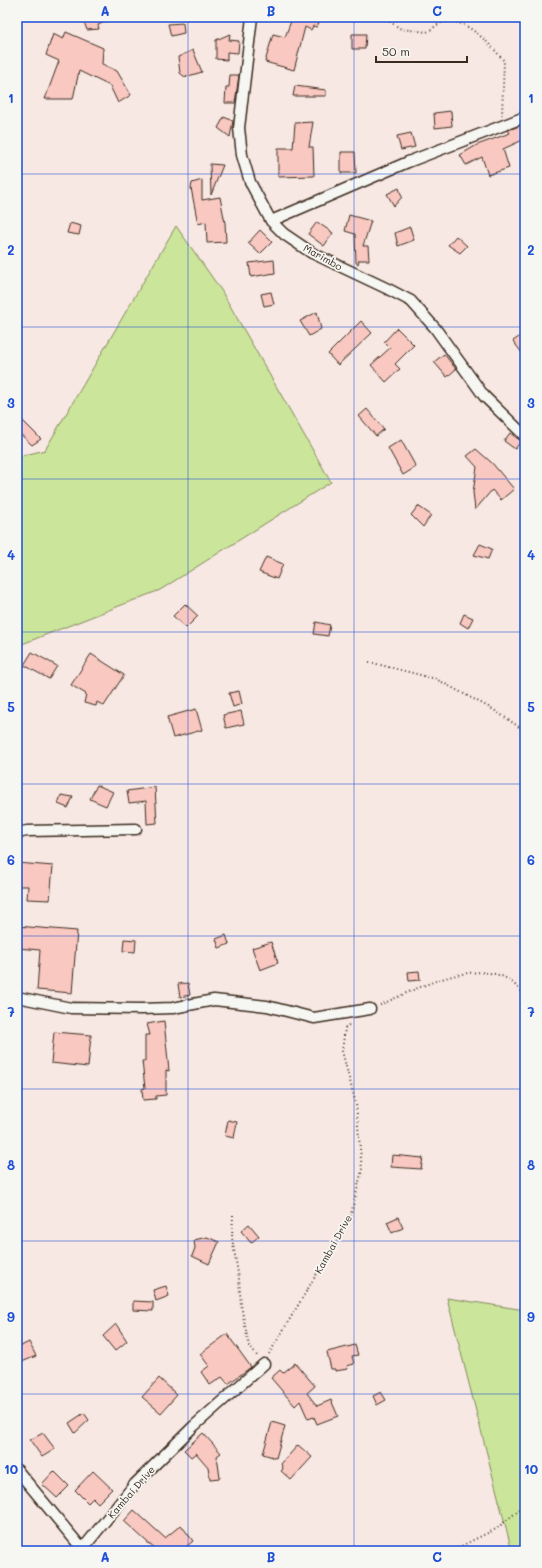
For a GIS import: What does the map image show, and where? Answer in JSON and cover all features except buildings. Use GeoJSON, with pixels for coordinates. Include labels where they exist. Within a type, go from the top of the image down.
{"type":"FeatureCollection","features":[{"type":"Feature","properties":{"kind":"street","name":"Marimbo"},"geometry":{"type":"LineString","coordinates":[[252,17],[239,128],[242,155],[250,182],[271,221],[284,234],[312,253],[364,279],[388,288],[411,302],[435,328],[484,396],[525,436]]}},
{"type":"Feature","properties":{"kind":"street"},"geometry":{"type":"LineString","coordinates":[[271,221],[408,162],[525,117]]}},
{"type":"Feature","properties":{"kind":"street"},"geometry":{"type":"LineString","coordinates":[[17,833],[27,831],[136,829]]}},
{"type":"Feature","properties":{"kind":"street"},"geometry":{"type":"LineString","coordinates":[[17,997],[71,1008],[141,1010],[174,1008],[214,1000],[267,1006],[314,1018],[370,1009]]}},
{"type":"Feature","properties":{"kind":"street","name":"Kambai Drive"},"geometry":{"type":"LineString","coordinates":[[83,1550],[135,1484],[194,1426],[264,1364]]}},
{"type":"Feature","properties":{"kind":"street"},"geometry":{"type":"LineString","coordinates":[[17,1470],[83,1550]]}},
{"type":"Feature","properties":{"kind":"path"},"geometry":{"type":"LineString","coordinates":[[383,17],[402,29],[427,32],[443,22],[455,22],[467,26],[488,43],[504,61],[502,126]]}},
{"type":"Feature","properties":{"kind":"path"},"geometry":{"type":"LineString","coordinates":[[369,662],[436,679],[494,710],[525,731]]}},
{"type":"Feature","properties":{"kind":"path","name":"Kambai Drive"},"geometry":{"type":"LineString","coordinates":[[264,1364],[350,1218],[362,1170],[356,1104],[342,1051],[345,1028],[370,1009],[444,978],[480,971],[504,977],[525,995]]}},
{"type":"Feature","properties":{"kind":"path"},"geometry":{"type":"LineString","coordinates":[[233,1215],[232,1238],[239,1279],[241,1305],[249,1346],[264,1364]]}},
{"type":"Feature","properties":{"kind":"path"},"geometry":{"type":"LineString","coordinates":[[451,1551],[496,1529],[525,1505]]}},
{"type":"Feature","properties":{"kind":"green space"},"geometry":{"type":"Polygon","coordinates":[[[176,226],[221,290],[331,482],[160,590],[17,646],[17,457],[45,450],[176,226]]]}},
{"type":"Feature","properties":{"kind":"green space"},"geometry":{"type":"Polygon","coordinates":[[[447,1298],[525,1310],[525,1551],[512,1551],[447,1298]]]}}]}
